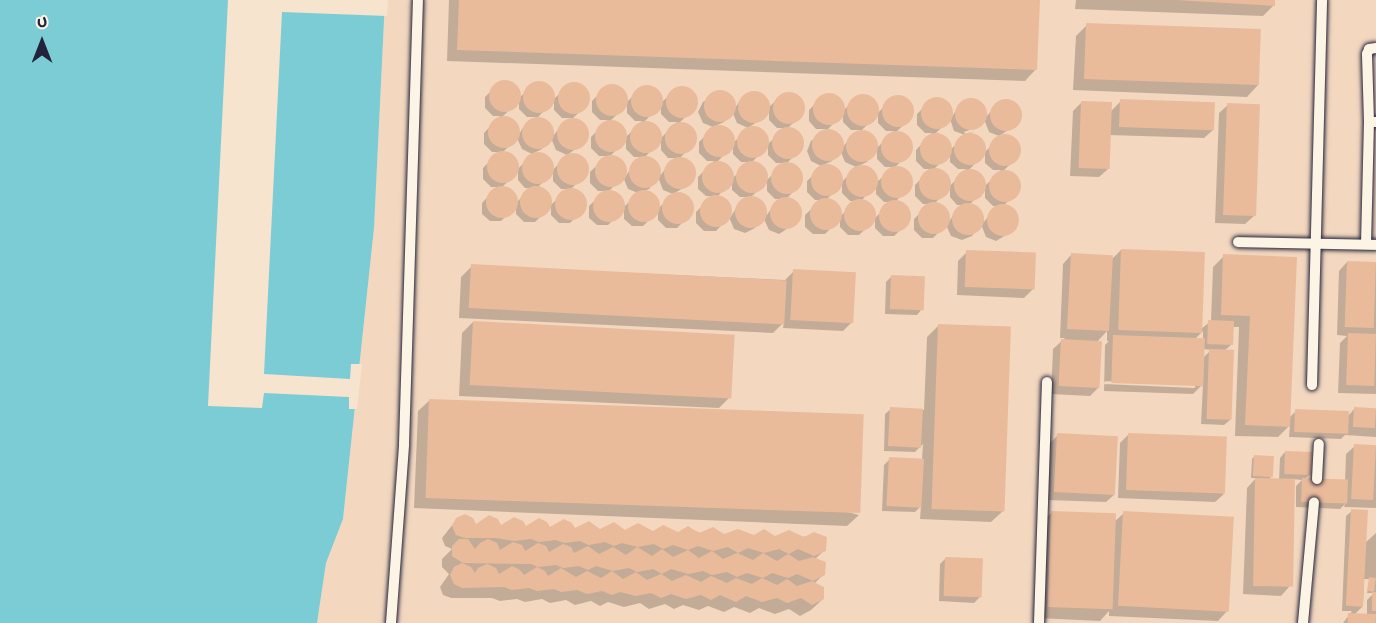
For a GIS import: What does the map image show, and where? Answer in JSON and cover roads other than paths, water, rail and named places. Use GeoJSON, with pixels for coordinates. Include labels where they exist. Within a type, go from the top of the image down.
{"type":"FeatureCollection","features":[{"type":"Feature","properties":{"kind":"lane"},"geometry":{"type":"LineString","coordinates":[[391,623],[404,444],[418,0]]}},
{"type":"Feature","properties":{"kind":"lane"},"geometry":{"type":"LineString","coordinates":[[1312,385],[1322,0]]}},
{"type":"Feature","properties":{"kind":"lane"},"geometry":{"type":"LineString","coordinates":[[1238,242],[1371,244],[1372,122],[1367,54],[1369,49],[1376,48]]}},
{"type":"Feature","properties":{"kind":"lane"},"geometry":{"type":"LineString","coordinates":[[1039,623],[1047,382]]}},
{"type":"Feature","properties":{"kind":"lane"},"geometry":{"type":"LineString","coordinates":[[1317,479],[1319,444]]}},
{"type":"Feature","properties":{"kind":"lane"},"geometry":{"type":"LineString","coordinates":[[1303,623],[1314,502]]}},
{"type":"Feature","properties":{"kind":"water"},"geometry":{"type":"Polygon","coordinates":[[[0,0],[385,0],[374,228],[343,519],[326,563],[317,623],[0,623],[0,0]]]}}]}
